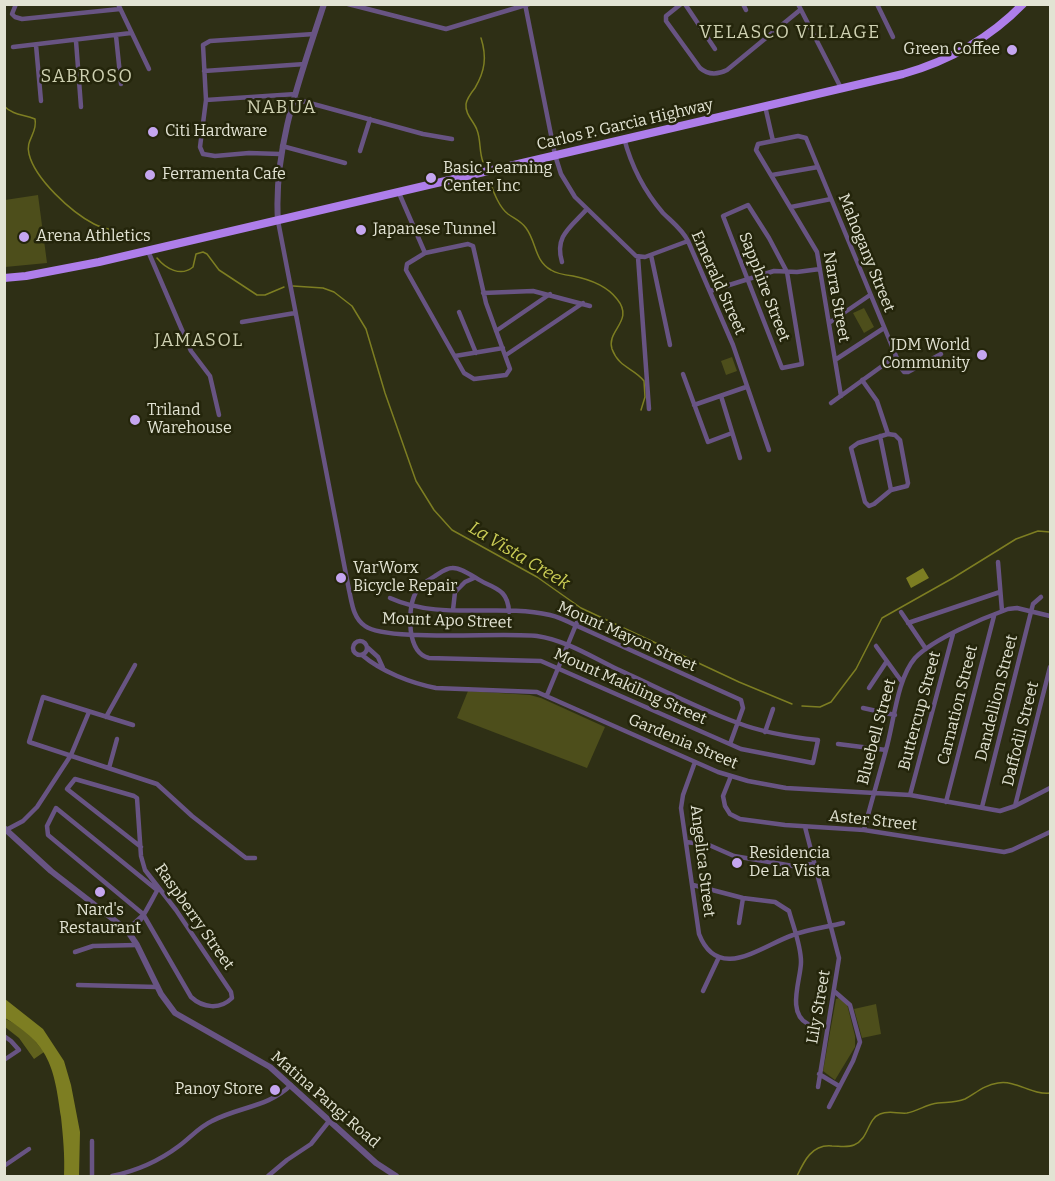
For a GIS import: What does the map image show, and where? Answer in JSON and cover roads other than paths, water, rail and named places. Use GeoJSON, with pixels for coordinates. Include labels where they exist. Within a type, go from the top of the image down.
{"type":"FeatureCollection","features":[{"type":"Feature","properties":{"kind":"highway","name":"Carlos P. Garcia Highway"},"geometry":{"type":"LineString","coordinates":[[4,278],[67,269],[148,251],[920,69],[953,56],[984,38],[1023,4]]}},
{"type":"Feature","properties":{"kind":"street"},"geometry":{"type":"LineString","coordinates":[[16,4],[12,12],[15,17],[33,19],[119,7],[149,69]]}},
{"type":"Feature","properties":{"kind":"street"},"geometry":{"type":"LineString","coordinates":[[278,221],[280,154],[324,4]]}},
{"type":"Feature","properties":{"kind":"street"},"geometry":{"type":"LineString","coordinates":[[348,4],[446,29],[527,5],[555,156],[568,188],[638,257],[651,255],[688,241]]}},
{"type":"Feature","properties":{"kind":"street"},"geometry":{"type":"LineString","coordinates":[[715,49],[683,4],[666,16],[666,21],[700,68],[713,74],[727,70],[799,7],[841,88]]}},
{"type":"Feature","properties":{"kind":"street"},"geometry":{"type":"LineString","coordinates":[[877,4],[893,37]]}},
{"type":"Feature","properties":{"kind":"street"},"geometry":{"type":"LineString","coordinates":[[13,47],[131,33]]}},
{"type":"Feature","properties":{"kind":"street"},"geometry":{"type":"LineString","coordinates":[[280,154],[249,153],[215,156],[203,154],[200,147],[206,100],[202,47],[210,40],[314,34]]}},
{"type":"Feature","properties":{"kind":"street"},"geometry":{"type":"LineString","coordinates":[[116,36],[121,84]]}},
{"type":"Feature","properties":{"kind":"street"},"geometry":{"type":"LineString","coordinates":[[76,41],[81,107]]}},
{"type":"Feature","properties":{"kind":"street"},"geometry":{"type":"LineString","coordinates":[[36,45],[41,101]]}},
{"type":"Feature","properties":{"kind":"street"},"geometry":{"type":"LineString","coordinates":[[204,71],[305,64]]}},
{"type":"Feature","properties":{"kind":"street"},"geometry":{"type":"LineString","coordinates":[[206,100],[296,97],[423,134],[452,139]]}},
{"type":"Feature","properties":{"kind":"street"},"geometry":{"type":"LineString","coordinates":[[765,106],[773,141]]}},
{"type":"Feature","properties":{"kind":"street"},"geometry":{"type":"LineString","coordinates":[[360,152],[370,119]]}},
{"type":"Feature","properties":{"kind":"street","name":"Mahogany Street"},"geometry":{"type":"LineString","coordinates":[[773,141],[804,137],[896,356]]}},
{"type":"Feature","properties":{"kind":"street","name":"Emerald Street"},"geometry":{"type":"LineString","coordinates":[[624,138],[631,159],[644,184],[664,213],[681,230],[688,241],[733,345],[769,450]]}},
{"type":"Feature","properties":{"kind":"street","name":"Narra Street"},"geometry":{"type":"LineString","coordinates":[[773,141],[756,146],[815,246],[841,396]]}},
{"type":"Feature","properties":{"kind":"street"},"geometry":{"type":"LineString","coordinates":[[282,146],[345,164]]}},
{"type":"Feature","properties":{"kind":"street"},"geometry":{"type":"LineString","coordinates":[[772,175],[818,167]]}},
{"type":"Feature","properties":{"kind":"street"},"geometry":{"type":"LineString","coordinates":[[399,193],[425,253]]}},
{"type":"Feature","properties":{"kind":"street"},"geometry":{"type":"LineString","coordinates":[[791,207],[831,199]]}},
{"type":"Feature","properties":{"kind":"street","name":"Sapphire Street"},"geometry":{"type":"LineString","coordinates":[[748,204],[787,272],[802,364],[782,368],[723,216],[748,204]]}},
{"type":"Feature","properties":{"kind":"street"},"geometry":{"type":"LineString","coordinates":[[562,262],[559,249],[562,238],[587,209]]}},
{"type":"Feature","properties":{"kind":"street","name":"Mount Apo Street"},"geometry":{"type":"LineString","coordinates":[[278,221],[353,608],[359,621],[368,628],[384,633],[546,638],[738,723],[765,732],[818,740],[813,764]]}},
{"type":"Feature","properties":{"kind":"street"},"geometry":{"type":"LineString","coordinates":[[472,244],[483,293],[510,369],[506,375],[474,379],[464,374],[408,273],[407,264],[425,253],[472,244]]}},
{"type":"Feature","properties":{"kind":"street"},"geometry":{"type":"LineString","coordinates":[[148,251],[191,351],[210,376],[219,415]]}},
{"type":"Feature","properties":{"kind":"street"},"geometry":{"type":"LineString","coordinates":[[651,255],[670,345]]}},
{"type":"Feature","properties":{"kind":"street"},"geometry":{"type":"LineString","coordinates":[[638,257],[649,409]]}},
{"type":"Feature","properties":{"kind":"street"},"geometry":{"type":"LineString","coordinates":[[710,291],[779,270],[797,273],[820,269]]}},
{"type":"Feature","properties":{"kind":"street"},"geometry":{"type":"LineString","coordinates":[[483,293],[523,290],[550,294],[591,306]]}},
{"type":"Feature","properties":{"kind":"street"},"geometry":{"type":"LineString","coordinates":[[496,331],[550,294]]}},
{"type":"Feature","properties":{"kind":"street"},"geometry":{"type":"LineString","coordinates":[[829,323],[870,295]]}},
{"type":"Feature","properties":{"kind":"street"},"geometry":{"type":"LineString","coordinates":[[506,355],[583,303]]}},
{"type":"Feature","properties":{"kind":"street"},"geometry":{"type":"LineString","coordinates":[[459,312],[476,353]]}},
{"type":"Feature","properties":{"kind":"street"},"geometry":{"type":"LineString","coordinates":[[242,322],[295,313]]}},
{"type":"Feature","properties":{"kind":"street"},"geometry":{"type":"LineString","coordinates":[[835,360],[884,328]]}},
{"type":"Feature","properties":{"kind":"street"},"geometry":{"type":"LineString","coordinates":[[455,356],[503,348]]}},
{"type":"Feature","properties":{"kind":"street"},"geometry":{"type":"LineString","coordinates":[[831,403],[896,356],[903,370],[908,372],[941,354]]}},
{"type":"Feature","properties":{"kind":"street"},"geometry":{"type":"LineString","coordinates":[[683,374],[708,442],[732,433]]}},
{"type":"Feature","properties":{"kind":"street"},"geometry":{"type":"LineString","coordinates":[[862,380],[877,401],[888,434]]}},
{"type":"Feature","properties":{"kind":"street"},"geometry":{"type":"LineString","coordinates":[[694,405],[746,387]]}},
{"type":"Feature","properties":{"kind":"street"},"geometry":{"type":"LineString","coordinates":[[721,396],[740,458]]}},
{"type":"Feature","properties":{"kind":"street"},"geometry":{"type":"LineString","coordinates":[[888,434],[895,435],[900,440],[909,481],[907,486],[891,490],[874,504],[867,505],[851,451],[855,444],[888,434]]}},
{"type":"Feature","properties":{"kind":"street"},"geometry":{"type":"LineString","coordinates":[[880,436],[891,490]]}},
{"type":"Feature","properties":{"kind":"street"},"geometry":{"type":"LineString","coordinates":[[998,562],[1002,611]]}},
{"type":"Feature","properties":{"kind":"street"},"geometry":{"type":"LineString","coordinates":[[411,634],[412,606],[418,589],[445,570],[456,568],[505,594],[509,602],[509,612]]}},
{"type":"Feature","properties":{"kind":"street"},"geometry":{"type":"LineString","coordinates":[[453,610],[455,591],[474,578]]}},
{"type":"Feature","properties":{"kind":"street"},"geometry":{"type":"LineString","coordinates":[[908,622],[1000,592]]}},
{"type":"Feature","properties":{"kind":"street","name":"Dandellion Street"},"geometry":{"type":"LineString","coordinates":[[982,807],[1031,610],[1034,602],[1041,597]]}},
{"type":"Feature","properties":{"kind":"street","name":"Mount Mayon Street"},"geometry":{"type":"LineString","coordinates":[[390,598],[412,606],[548,615],[576,625],[739,699],[743,704],[738,723]]}},
{"type":"Feature","properties":{"kind":"street"},"geometry":{"type":"LineString","coordinates":[[901,612],[926,649],[1002,611],[1017,608],[1050,616]]}},
{"type":"Feature","properties":{"kind":"street"},"geometry":{"type":"LineString","coordinates":[[547,695],[580,615]]}},
{"type":"Feature","properties":{"kind":"street","name":"Carnation Street"},"geometry":{"type":"LineString","coordinates":[[946,802],[994,615]]}},
{"type":"Feature","properties":{"kind":"street"},"geometry":{"type":"LineString","coordinates":[[363,641],[368,628]]}},
{"type":"Feature","properties":{"kind":"street","name":"Mount Makiling Street"},"geometry":{"type":"LineString","coordinates":[[411,634],[417,651],[426,658],[532,660],[558,668],[730,744],[761,754],[813,764]]}},
{"type":"Feature","properties":{"kind":"street","name":"Buttercup Street"},"geometry":{"type":"LineString","coordinates":[[910,795],[953,634]]}},
{"type":"Feature","properties":{"kind":"street"},"geometry":{"type":"LineString","coordinates":[[356,641],[363,641],[367,647],[365,653],[355,654],[352,647],[356,641]]}},
{"type":"Feature","properties":{"kind":"street"},"geometry":{"type":"LineString","coordinates":[[876,646],[902,682]]}},
{"type":"Feature","properties":{"kind":"street","name":"Gardenia Street"},"geometry":{"type":"LineString","coordinates":[[367,647],[378,657],[383,668]]}},
{"type":"Feature","properties":{"kind":"street","name":"Bluebell Street"},"geometry":{"type":"LineString","coordinates":[[864,830],[902,682],[908,668],[926,649]]}},
{"type":"Feature","properties":{"kind":"street","name":"Gardenia Street"},"geometry":{"type":"LineString","coordinates":[[362,655],[411,681],[436,688],[524,691],[547,695],[731,777],[786,788],[910,795],[1000,811],[1050,788]]}},
{"type":"Feature","properties":{"kind":"street"},"geometry":{"type":"LineString","coordinates":[[869,688],[886,661]]}},
{"type":"Feature","properties":{"kind":"street"},"geometry":{"type":"LineString","coordinates":[[106,717],[135,665]]}},
{"type":"Feature","properties":{"kind":"street","name":"Daffodil Street"},"geometry":{"type":"LineString","coordinates":[[1015,806],[1050,668]]}},
{"type":"Feature","properties":{"kind":"street"},"geometry":{"type":"LineString","coordinates":[[133,726],[43,697],[29,742],[157,784],[192,816],[242,855],[246,858],[255,858]]}},
{"type":"Feature","properties":{"kind":"street"},"geometry":{"type":"LineString","coordinates":[[863,708],[895,715]]}},
{"type":"Feature","properties":{"kind":"street"},"geometry":{"type":"LineString","coordinates":[[765,732],[772,709]]}},
{"type":"Feature","properties":{"kind":"street"},"geometry":{"type":"LineString","coordinates":[[5,829],[30,815],[71,755],[89,712]]}},
{"type":"Feature","properties":{"kind":"street"},"geometry":{"type":"LineString","coordinates":[[730,744],[738,723]]}},
{"type":"Feature","properties":{"kind":"street"},"geometry":{"type":"LineString","coordinates":[[109,768],[117,739]]}},
{"type":"Feature","properties":{"kind":"street"},"geometry":{"type":"LineString","coordinates":[[838,744],[886,750]]}},
{"type":"Feature","properties":{"kind":"street","name":"Angelica Street"},"geometry":{"type":"LineString","coordinates":[[695,762],[683,795],[681,808],[699,933],[703,943],[719,957]]}},
{"type":"Feature","properties":{"kind":"street","name":"Aster Street"},"geometry":{"type":"LineString","coordinates":[[731,777],[723,796],[725,806],[730,814],[740,819],[805,827],[864,830],[1004,852],[1050,832]]}},
{"type":"Feature","properties":{"kind":"street","name":"Raspberry Street"},"geometry":{"type":"LineString","coordinates":[[141,847],[68,789],[76,778],[137,798],[145,870],[231,992],[232,998],[226,1003],[210,1007],[193,999],[142,916]]}},
{"type":"Feature","properties":{"kind":"street"},"geometry":{"type":"LineString","coordinates":[[128,932],[142,916],[158,889],[56,808],[47,826],[48,835],[142,916]]}},
{"type":"Feature","properties":{"kind":"street","name":"Lily Street"},"geometry":{"type":"LineString","coordinates":[[805,827],[839,958],[818,1087]]}},
{"type":"Feature","properties":{"kind":"street","name":"Matina Pangi Road"},"geometry":{"type":"LineString","coordinates":[[5,829],[51,871],[128,932],[168,1005],[180,1017],[262,1061],[376,1163],[396,1176]]}},
{"type":"Feature","properties":{"kind":"street"},"geometry":{"type":"LineString","coordinates":[[686,842],[709,846],[734,856],[793,866],[814,864]]}},
{"type":"Feature","properties":{"kind":"street"},"geometry":{"type":"LineString","coordinates":[[138,875],[145,870]]}},
{"type":"Feature","properties":{"kind":"street"},"geometry":{"type":"LineString","coordinates":[[693,885],[743,898],[775,902],[783,905],[789,911],[801,963],[795,993],[799,1012],[804,1022],[810,1026],[827,1028]]}},
{"type":"Feature","properties":{"kind":"street"},"geometry":{"type":"LineString","coordinates":[[739,923],[743,898]]}},
{"type":"Feature","properties":{"kind":"street"},"geometry":{"type":"LineString","coordinates":[[703,991],[719,957],[745,958],[759,949],[795,934],[843,923]]}},
{"type":"Feature","properties":{"kind":"street"},"geometry":{"type":"LineString","coordinates":[[75,952],[93,946],[137,945]]}},
{"type":"Feature","properties":{"kind":"street"},"geometry":{"type":"LineString","coordinates":[[78,985],[157,987]]}},
{"type":"Feature","properties":{"kind":"street"},"geometry":{"type":"LineString","coordinates":[[829,1107],[853,1061],[860,1042],[850,1005],[834,991]]}},
{"type":"Feature","properties":{"kind":"street"},"geometry":{"type":"LineString","coordinates":[[4,1036],[19,1050],[4,1060]]}},
{"type":"Feature","properties":{"kind":"street"},"geometry":{"type":"LineString","coordinates":[[819,1074],[840,1086]]}},
{"type":"Feature","properties":{"kind":"street"},"geometry":{"type":"LineString","coordinates":[[112,1176],[150,1163],[181,1145],[204,1125],[222,1116],[269,1101],[291,1085]]}},
{"type":"Feature","properties":{"kind":"street"},"geometry":{"type":"LineString","coordinates":[[268,1176],[311,1144],[330,1120]]}},
{"type":"Feature","properties":{"kind":"street"},"geometry":{"type":"LineString","coordinates":[[92,1142],[92,1176]]}},
{"type":"Feature","properties":{"kind":"street"},"geometry":{"type":"LineString","coordinates":[[4,1166],[28,1149]]}},
{"type":"Feature","properties":{"kind":"waterway"},"geometry":{"type":"LineString","coordinates":[[481,38],[484,51],[483,70],[467,100],[466,108],[476,127],[483,162]]}},
{"type":"Feature","properties":{"kind":"waterway","name":"La Vista Creek"},"geometry":{"type":"LineString","coordinates":[[4,106],[15,113],[35,119],[35,128],[28,149],[29,154],[38,174],[55,194],[75,212],[94,224],[136,237],[141,241]]}},
{"type":"Feature","properties":{"kind":"waterway"},"geometry":{"type":"LineString","coordinates":[[490,182],[502,208],[526,228],[545,266],[561,274],[579,277],[597,284],[617,299],[623,313],[611,342],[612,349],[619,360],[644,381],[645,397],[641,410]]}},
{"type":"Feature","properties":{"kind":"waterway","name":"La Vista Creek"},"geometry":{"type":"LineString","coordinates":[[157,258],[169,268],[184,271],[193,267],[196,254],[203,252],[219,270],[257,295],[265,295],[284,287]]}},
{"type":"Feature","properties":{"kind":"waterway","name":"La Vista Creek"},"geometry":{"type":"LineString","coordinates":[[293,286],[323,288],[334,292],[352,306],[366,329],[385,393],[416,481],[434,510],[452,530],[537,577],[581,608],[739,682],[792,704]]}},
{"type":"Feature","properties":{"kind":"waterway","name":"La Vista Creek"},"geometry":{"type":"LineString","coordinates":[[802,706],[820,707],[831,702],[856,669],[882,618],[1016,539],[1038,531],[1050,532]]}},
{"type":"Feature","properties":{"kind":"waterway"},"geometry":{"type":"LineString","coordinates":[[797,1176],[806,1159],[814,1151],[825,1146],[854,1145],[863,1138],[873,1120],[883,1113],[907,1113],[934,1104],[954,1102],[965,1099],[984,1087],[998,1083],[1050,1093]]}},
{"type":"Feature","properties":{"kind":"place","name":"Green Coffee"},"geometry":{"type":"Point","coordinates":[1012,50]}},
{"type":"Feature","properties":{"kind":"place","name":"Citi Hardware"},"geometry":{"type":"Point","coordinates":[153,132]}},
{"type":"Feature","properties":{"kind":"place","name":"Ferramenta Cafe"},"geometry":{"type":"Point","coordinates":[150,175]}},
{"type":"Feature","properties":{"kind":"place","name":"Basic Learning Center Inc"},"geometry":{"type":"Point","coordinates":[431,178]}},
{"type":"Feature","properties":{"kind":"place","name":"Japanese Tunnel"},"geometry":{"type":"Point","coordinates":[361,230]}},
{"type":"Feature","properties":{"kind":"place","name":"Arena Athletics"},"geometry":{"type":"Point","coordinates":[24,237]}},
{"type":"Feature","properties":{"kind":"place","name":"JDM World Community"},"geometry":{"type":"Point","coordinates":[982,355]}},
{"type":"Feature","properties":{"kind":"place","name":"Triland Warehouse"},"geometry":{"type":"Point","coordinates":[135,420]}},
{"type":"Feature","properties":{"kind":"place","name":"VarWorx Bicycle Repair"},"geometry":{"type":"Point","coordinates":[341,578]}},
{"type":"Feature","properties":{"kind":"place","name":"Residencia De La Vista"},"geometry":{"type":"Point","coordinates":[737,863]}},
{"type":"Feature","properties":{"kind":"place","name":"Nard's Restaurant"},"geometry":{"type":"Point","coordinates":[100,892]}},
{"type":"Feature","properties":{"kind":"place","name":"Panoy Store"},"geometry":{"type":"Point","coordinates":[275,1090]}},
{"type":"Feature","properties":{"kind":"district","name":"VELASCO VILLAGE"},"geometry":{"type":"Point","coordinates":[790,33]}},
{"type":"Feature","properties":{"kind":"district","name":"SABROSO"},"geometry":{"type":"Point","coordinates":[87,77]}},
{"type":"Feature","properties":{"kind":"district","name":"NABUA"},"geometry":{"type":"Point","coordinates":[282,108]}},
{"type":"Feature","properties":{"kind":"district","name":"JAMASOL"},"geometry":{"type":"Point","coordinates":[199,341]}}]}
